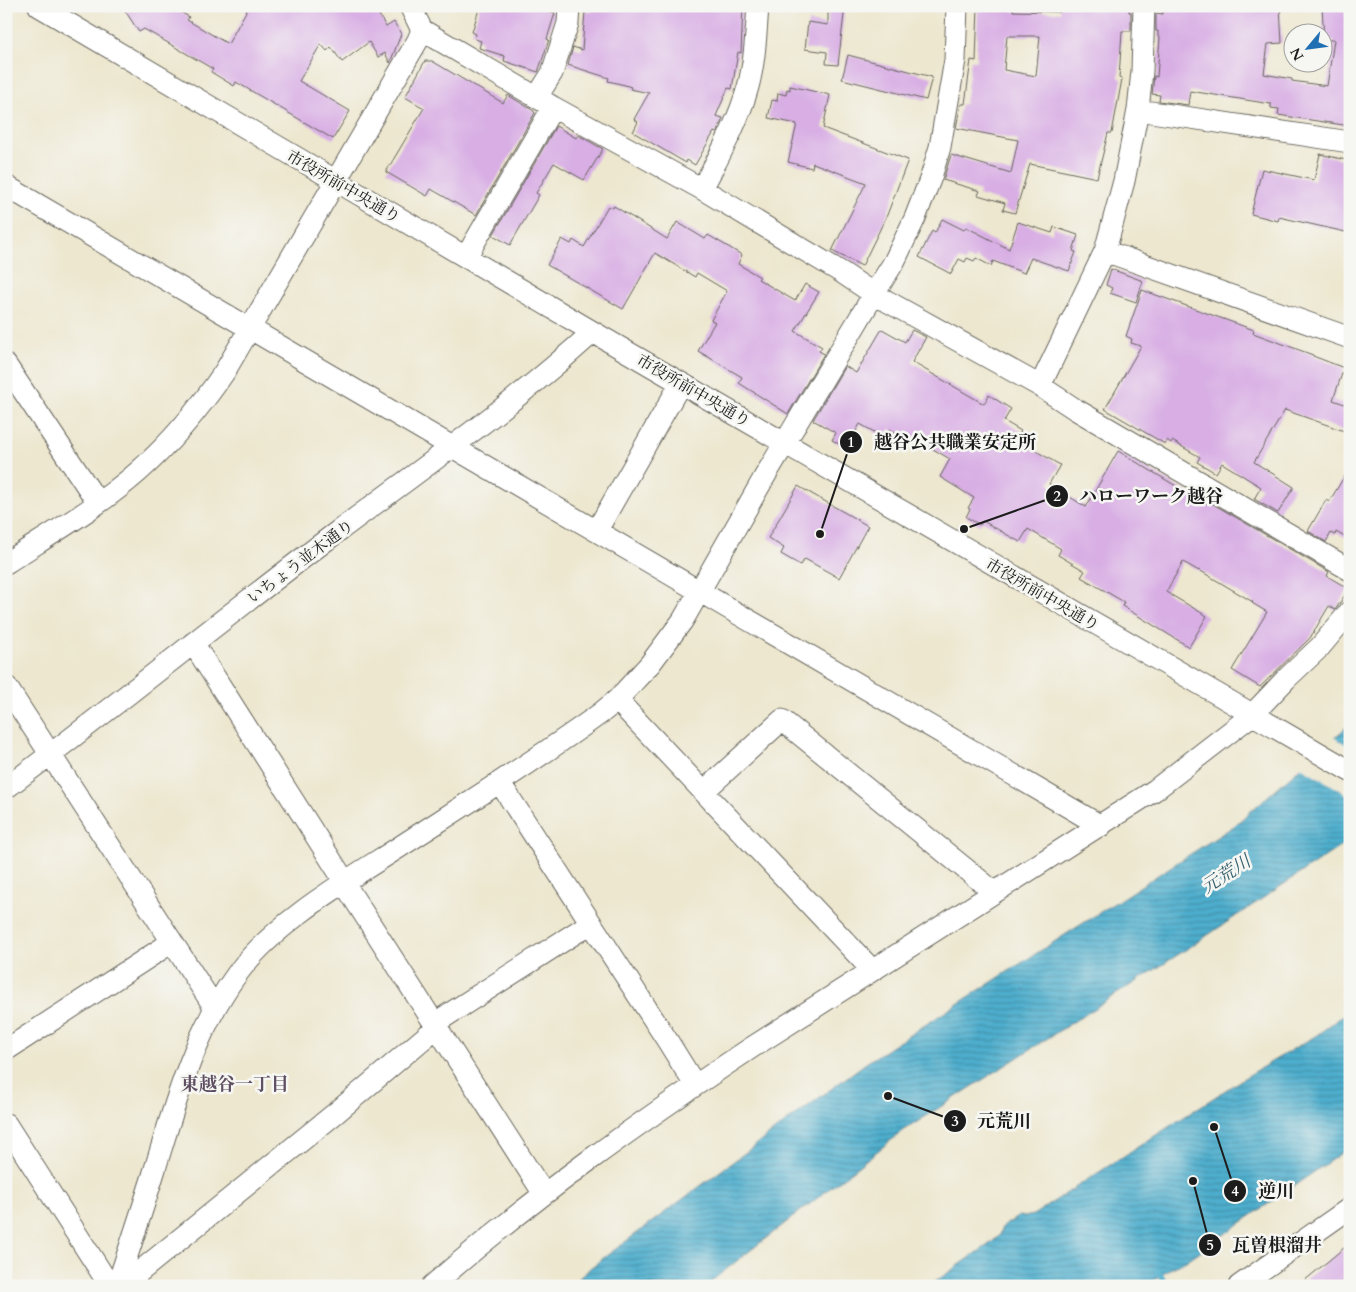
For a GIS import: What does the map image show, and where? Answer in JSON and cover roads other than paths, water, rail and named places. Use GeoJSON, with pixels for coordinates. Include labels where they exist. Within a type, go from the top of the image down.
{"type":"FeatureCollection","features":[{"type":"Feature","properties":{"kind":"street","name":"市役所前中央通り"},"geometry":{"type":"LineString","coordinates":[[39,6],[593,332],[1350,771]]}},
{"type":"Feature","properties":{"kind":"street"},"geometry":{"type":"LineString","coordinates":[[410,6],[422,30],[702,190],[841,272],[874,294],[1040,386],[1075,409],[1350,570]]}},
{"type":"Feature","properties":{"kind":"street"},"geometry":{"type":"LineString","coordinates":[[466,257],[545,102],[568,23],[569,6]]}},
{"type":"Feature","properties":{"kind":"street"},"geometry":{"type":"LineString","coordinates":[[702,190],[735,124],[748,86],[758,6]]}},
{"type":"Feature","properties":{"kind":"street"},"geometry":{"type":"LineString","coordinates":[[118,1286],[171,1116],[192,1057],[215,1008],[237,973],[258,949],[281,928],[344,883],[563,741],[617,700],[650,664],[683,620],[785,443],[894,262],[915,218],[931,177],[943,132],[955,60],[957,6]]}},
{"type":"Feature","properties":{"kind":"street"},"geometry":{"type":"LineString","coordinates":[[1040,386],[1105,251],[1124,181],[1138,110],[1142,71],[1144,6]]}},
{"type":"Feature","properties":{"kind":"street"},"geometry":{"type":"LineString","coordinates":[[6,563],[98,502],[137,472],[169,442],[203,404],[250,328],[418,40],[422,30]]}},
{"type":"Feature","properties":{"kind":"street"},"geometry":{"type":"LineString","coordinates":[[1138,110],[1350,142]]}},
{"type":"Feature","properties":{"kind":"street"},"geometry":{"type":"LineString","coordinates":[[6,186],[700,590],[1100,826]]}},
{"type":"Feature","properties":{"kind":"street"},"geometry":{"type":"LineString","coordinates":[[1105,251],[1350,338]]}},
{"type":"Feature","properties":{"kind":"street","name":"いちょう並木通り"},"geometry":{"type":"LineString","coordinates":[[6,788],[337,532],[452,446],[561,361],[593,332]]}},
{"type":"Feature","properties":{"kind":"street"},"geometry":{"type":"LineString","coordinates":[[6,365],[98,502]]}},
{"type":"Feature","properties":{"kind":"street"},"geometry":{"type":"LineString","coordinates":[[597,530],[682,383]]}},
{"type":"Feature","properties":{"kind":"street"},"geometry":{"type":"LineString","coordinates":[[432,1286],[544,1194],[695,1085],[1155,790],[1252,715],[1320,647],[1350,611]]}},
{"type":"Feature","properties":{"kind":"street"},"geometry":{"type":"LineString","coordinates":[[193,643],[344,883],[544,1194]]}},
{"type":"Feature","properties":{"kind":"street"},"geometry":{"type":"LineString","coordinates":[[6,686],[215,1008]]}},
{"type":"Feature","properties":{"kind":"street"},"geometry":{"type":"LineString","coordinates":[[617,700],[872,970]]}},
{"type":"Feature","properties":{"kind":"street"},"geometry":{"type":"LineString","coordinates":[[704,791],[782,720],[994,892]]}},
{"type":"Feature","properties":{"kind":"street"},"geometry":{"type":"LineString","coordinates":[[500,783],[695,1085]]}},
{"type":"Feature","properties":{"kind":"street"},"geometry":{"type":"LineString","coordinates":[[122,1286],[329,1119],[436,1025],[591,923]]}},
{"type":"Feature","properties":{"kind":"street"},"geometry":{"type":"LineString","coordinates":[[6,1050],[172,942]]}},
{"type":"Feature","properties":{"kind":"street"},"geometry":{"type":"LineString","coordinates":[[6,1124],[110,1286]]}},
{"type":"Feature","properties":{"kind":"street"},"geometry":{"type":"LineString","coordinates":[[1239,1286],[1350,1208]]}},
{"type":"Feature","properties":{"kind":"water"},"geometry":{"type":"Polygon","coordinates":[[[1350,724],[1350,840],[1190,947],[903,1131],[705,1286],[571,1286],[590,1268],[866,1063],[1234,826],[1350,724]]]}},
{"type":"Feature","properties":{"kind":"water"},"geometry":{"type":"Polygon","coordinates":[[[1350,1010],[1350,1147],[1186,1261],[1170,1269],[1146,1286],[929,1286],[991,1243],[999,1236],[1002,1227],[1019,1216],[1033,1215],[1244,1078],[1317,1035],[1350,1010]]]}},
{"type":"Feature","properties":{"kind":"waterway"},"geometry":{"type":"LineString","coordinates":[[1157,1270],[1167,1286]]}},
{"type":"Feature","properties":{"kind":"place","name":"ハローワーク越谷"},"geometry":{"type":"Point","coordinates":[964,529]}},
{"type":"Feature","properties":{"kind":"place","name":"越谷公共職業安定所"},"geometry":{"type":"Point","coordinates":[820,534]}},
{"type":"Feature","properties":{"kind":"place","name":"元荒川"},"geometry":{"type":"Point","coordinates":[888,1096]}},
{"type":"Feature","properties":{"kind":"place","name":"逆川"},"geometry":{"type":"Point","coordinates":[1214,1127]}},
{"type":"Feature","properties":{"kind":"place","name":"瓦曽根溜井"},"geometry":{"type":"Point","coordinates":[1193,1181]}},
{"type":"Feature","properties":{"kind":"district","name":"東越谷一丁目"},"geometry":{"type":"Point","coordinates":[235,1084]}}]}
